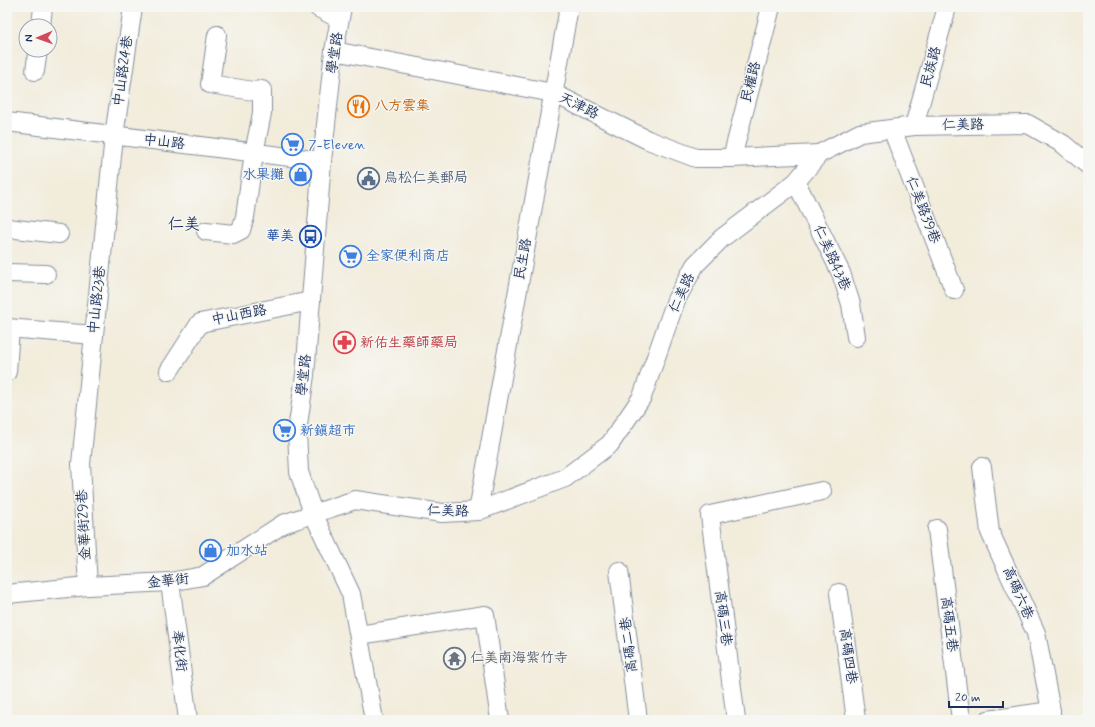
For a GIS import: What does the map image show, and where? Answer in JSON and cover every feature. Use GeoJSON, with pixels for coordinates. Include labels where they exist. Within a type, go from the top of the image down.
{"type":"FeatureCollection","features":[{"type":"Feature","properties":{"kind":"street"},"geometry":{"type":"LineString","coordinates":[[42,18],[43,7]]}},
{"type":"Feature","properties":{"kind":"street","name":"中山路24巷"},"geometry":{"type":"LineString","coordinates":[[114,136],[132,7]]}},
{"type":"Feature","properties":{"kind":"street","name":"學堂路"},"geometry":{"type":"LineString","coordinates":[[317,7],[341,13],[334,52],[322,161],[305,375],[297,432],[299,472],[313,514],[351,594],[374,720]]}},
{"type":"Feature","properties":{"kind":"street","name":"民生路"},"geometry":{"type":"LineString","coordinates":[[478,511],[569,7]]}},
{"type":"Feature","properties":{"kind":"street","name":"民權路"},"geometry":{"type":"LineString","coordinates":[[732,158],[771,7]]}},
{"type":"Feature","properties":{"kind":"street","name":"民族路"},"geometry":{"type":"LineString","coordinates":[[914,126],[947,7]]}},
{"type":"Feature","properties":{"kind":"street"},"geometry":{"type":"LineString","coordinates":[[206,231],[233,234],[241,230],[245,217],[254,153],[262,113],[262,90],[253,91],[210,84],[217,35]]}},
{"type":"Feature","properties":{"kind":"street","name":"天津路"},"geometry":{"type":"LineString","coordinates":[[334,52],[553,93],[648,140],[696,158],[819,154]]}},
{"type":"Feature","properties":{"kind":"street"},"geometry":{"type":"LineString","coordinates":[[36,71],[37,58]]}},
{"type":"Feature","properties":{"kind":"street","name":"中山路"},"geometry":{"type":"LineString","coordinates":[[7,122],[322,161]]}},
{"type":"Feature","properties":{"kind":"street","name":"仁美路"},"geometry":{"type":"LineString","coordinates":[[313,514],[355,500],[442,513],[478,511],[565,478],[610,444],[642,397],[676,300],[695,265],[722,238],[796,182],[819,154],[860,133],[914,126],[1028,124],[1062,144],[1088,165]]}},
{"type":"Feature","properties":{"kind":"street","name":"仁美路39巷"},"geometry":{"type":"LineString","coordinates":[[892,129],[954,290]]}},
{"type":"Feature","properties":{"kind":"street","name":"中山路23巷"},"geometry":{"type":"LineString","coordinates":[[81,464],[114,136]]}},
{"type":"Feature","properties":{"kind":"street","name":"仁美路43巷"},"geometry":{"type":"LineString","coordinates":[[796,182],[841,273],[851,304],[856,337]]}},
{"type":"Feature","properties":{"kind":"street"},"geometry":{"type":"LineString","coordinates":[[7,228],[59,234]]}},
{"type":"Feature","properties":{"kind":"street"},"geometry":{"type":"LineString","coordinates":[[7,273],[46,274]]}},
{"type":"Feature","properties":{"kind":"street","name":"中山西路"},"geometry":{"type":"LineString","coordinates":[[169,371],[200,323],[311,301]]}},
{"type":"Feature","properties":{"kind":"street"},"geometry":{"type":"LineString","coordinates":[[7,372],[8,328],[94,335]]}},
{"type":"Feature","properties":{"kind":"street","name":"金華街29巷"},"geometry":{"type":"LineString","coordinates":[[81,464],[88,586]]}},
{"type":"Feature","properties":{"kind":"street","name":"高碼六巷"},"geometry":{"type":"LineString","coordinates":[[982,467],[990,532],[1036,633],[1051,716]]}},
{"type":"Feature","properties":{"kind":"street","name":"高碼三巷"},"geometry":{"type":"LineString","coordinates":[[736,720],[710,515],[822,491]]}},
{"type":"Feature","properties":{"kind":"street","name":"金華街"},"geometry":{"type":"LineString","coordinates":[[7,594],[88,586],[170,582],[204,576],[283,524],[313,514]]}},
{"type":"Feature","properties":{"kind":"street","name":"高碼五巷"},"geometry":{"type":"LineString","coordinates":[[937,529],[961,720]]}},
{"type":"Feature","properties":{"kind":"street","name":"高碼二巷"},"geometry":{"type":"LineString","coordinates":[[619,571],[638,720]]}},
{"type":"Feature","properties":{"kind":"street","name":"奉化街"},"geometry":{"type":"LineString","coordinates":[[170,582],[188,720]]}},
{"type":"Feature","properties":{"kind":"street","name":"高碼四巷"},"geometry":{"type":"LineString","coordinates":[[839,593],[856,720]]}},
{"type":"Feature","properties":{"kind":"street"},"geometry":{"type":"LineString","coordinates":[[359,635],[484,615],[500,720]]}},
{"type":"Feature","properties":{"kind":"street"},"geometry":{"type":"LineString","coordinates":[[988,720],[1051,716]]}},
{"type":"Feature","properties":{"kind":"place","name":"八方雲集"},"geometry":{"type":"Point","coordinates":[358,106]}},
{"type":"Feature","properties":{"kind":"place","name":"7-Eleven"},"geometry":{"type":"Point","coordinates":[293,145]}},
{"type":"Feature","properties":{"kind":"place","name":"水果攤"},"geometry":{"type":"Point","coordinates":[300,175]}},
{"type":"Feature","properties":{"kind":"place","name":"鳥松仁美郵局"},"geometry":{"type":"Point","coordinates":[368,178]}},
{"type":"Feature","properties":{"kind":"place","name":"華美"},"geometry":{"type":"Point","coordinates":[310,236]}},
{"type":"Feature","properties":{"kind":"place","name":"全家便利商店"},"geometry":{"type":"Point","coordinates":[350,256]}},
{"type":"Feature","properties":{"kind":"place","name":"新佑生藥師藥局"},"geometry":{"type":"Point","coordinates":[345,343]}},
{"type":"Feature","properties":{"kind":"place","name":"新鎮超市"},"geometry":{"type":"Point","coordinates":[285,431]}},
{"type":"Feature","properties":{"kind":"place","name":"加水站"},"geometry":{"type":"Point","coordinates":[211,551]}},
{"type":"Feature","properties":{"kind":"place","name":"仁美南海紫竹寺"},"geometry":{"type":"Point","coordinates":[455,658]}},
{"type":"Feature","properties":{"kind":"district","name":"仁美"},"geometry":{"type":"Point","coordinates":[184,224]}}]}
